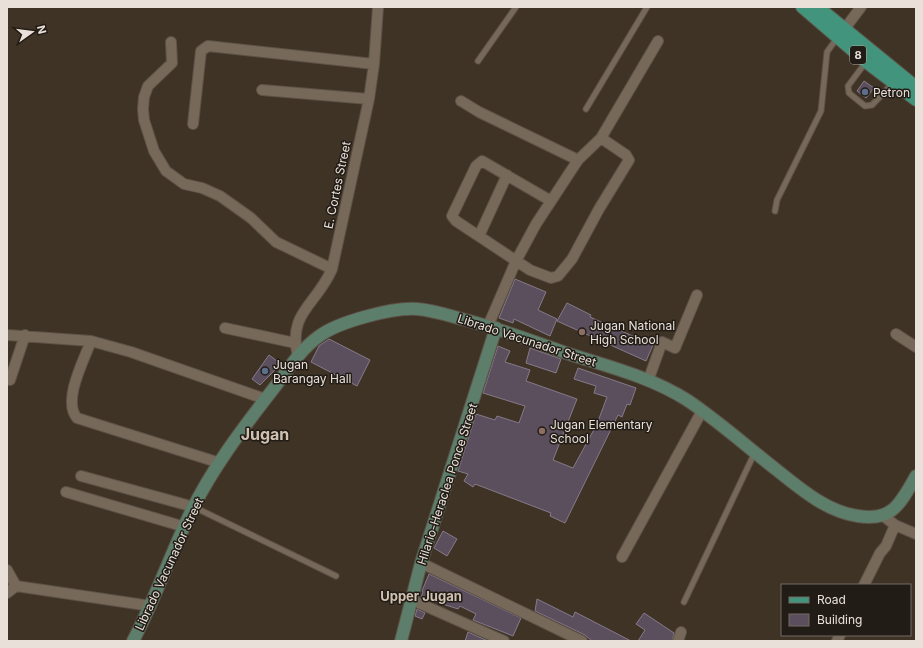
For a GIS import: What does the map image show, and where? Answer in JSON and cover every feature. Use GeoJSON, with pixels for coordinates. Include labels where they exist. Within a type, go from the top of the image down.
{"type":"FeatureCollection","features":[{"type":"Feature","properties":{"kind":"main road","name":"8"},"geometry":{"type":"LineString","coordinates":[[802,7],[916,87]]}},
{"type":"Feature","properties":{"kind":"main road","name":"8"},"geometry":{"type":"LineString","coordinates":[[818,7],[866,62],[916,100]]}},
{"type":"Feature","properties":{"kind":"street","name":"E. Cortes Street"},"geometry":{"type":"LineString","coordinates":[[298,357],[295,344],[295,332],[300,318],[326,284],[332,270],[369,99],[374,64],[378,7]]}},
{"type":"Feature","properties":{"kind":"street"},"geometry":{"type":"LineString","coordinates":[[841,34],[861,7]]}},
{"type":"Feature","properties":{"kind":"street"},"geometry":{"type":"LineString","coordinates":[[492,327],[516,261],[536,224],[578,160],[601,138],[658,41]]}},
{"type":"Feature","properties":{"kind":"street"},"geometry":{"type":"LineString","coordinates":[[171,42],[172,62],[148,86],[144,97],[144,120],[157,159],[166,171],[178,180],[220,196],[251,218],[276,242],[332,270]]}},
{"type":"Feature","properties":{"kind":"street"},"geometry":{"type":"LineString","coordinates":[[193,124],[201,50],[208,46],[374,64]]}},
{"type":"Feature","properties":{"kind":"street"},"geometry":{"type":"LineString","coordinates":[[262,90],[369,99]]}},
{"type":"Feature","properties":{"kind":"street"},"geometry":{"type":"LineString","coordinates":[[462,101],[479,112],[578,160]]}},
{"type":"Feature","properties":{"kind":"street"},"geometry":{"type":"LineString","coordinates":[[551,201],[482,161],[476,166],[452,216],[456,221],[530,270],[551,278],[558,276],[566,268],[599,209],[629,160],[626,155],[601,138]]}},
{"type":"Feature","properties":{"kind":"street"},"geometry":{"type":"LineString","coordinates":[[479,236],[506,175]]}},
{"type":"Feature","properties":{"kind":"street"},"geometry":{"type":"LineString","coordinates":[[648,381],[662,342],[676,348],[697,295]]}},
{"type":"Feature","properties":{"kind":"street","name":"Librado Vacunador Street"},"geometry":{"type":"LineString","coordinates":[[133,641],[152,606],[194,507],[220,463],[265,399],[298,357],[311,342],[323,333],[366,317],[396,310],[416,309],[431,311],[492,327],[670,390],[702,411],[793,483],[833,508],[857,516],[870,517],[882,515],[897,508],[916,476]]}},
{"type":"Feature","properties":{"kind":"street","name":"Hilario-Heraclea Ponce Street"},"geometry":{"type":"LineString","coordinates":[[401,641],[421,563],[492,327]]}},
{"type":"Feature","properties":{"kind":"street"},"geometry":{"type":"LineString","coordinates":[[224,328],[295,344]]}},
{"type":"Feature","properties":{"kind":"street"},"geometry":{"type":"LineString","coordinates":[[7,334],[91,341],[131,352],[265,399]]}},
{"type":"Feature","properties":{"kind":"street"},"geometry":{"type":"LineString","coordinates":[[896,334],[916,347]]}},
{"type":"Feature","properties":{"kind":"street"},"geometry":{"type":"LineString","coordinates":[[10,380],[25,335]]}},
{"type":"Feature","properties":{"kind":"street"},"geometry":{"type":"LineString","coordinates":[[91,341],[72,392],[72,410],[77,418],[220,463]]}},
{"type":"Feature","properties":{"kind":"street"},"geometry":{"type":"LineString","coordinates":[[622,557],[702,411]]}},
{"type":"Feature","properties":{"kind":"street"},"geometry":{"type":"LineString","coordinates":[[81,476],[194,507]]}},
{"type":"Feature","properties":{"kind":"street"},"geometry":{"type":"LineString","coordinates":[[66,492],[185,527]]}},
{"type":"Feature","properties":{"kind":"street"},"geometry":{"type":"LineString","coordinates":[[882,515],[895,525],[916,534]]}},
{"type":"Feature","properties":{"kind":"street"},"geometry":{"type":"LineString","coordinates":[[864,584],[880,553],[886,546],[895,525]]}},
{"type":"Feature","properties":{"kind":"street"},"geometry":{"type":"LineString","coordinates":[[421,563],[582,641]]}},
{"type":"Feature","properties":{"kind":"street"},"geometry":{"type":"LineString","coordinates":[[7,570],[16,586]]}},
{"type":"Feature","properties":{"kind":"street"},"geometry":{"type":"LineString","coordinates":[[7,593],[16,586],[152,606]]}},
{"type":"Feature","properties":{"kind":"street"},"geometry":{"type":"LineString","coordinates":[[412,600],[504,641]]}},
{"type":"Feature","properties":{"kind":"lane"},"geometry":{"type":"LineString","coordinates":[[478,61],[516,7]]}},
{"type":"Feature","properties":{"kind":"lane"},"geometry":{"type":"LineString","coordinates":[[586,109],[647,7]]}},
{"type":"Feature","properties":{"kind":"lane"},"geometry":{"type":"LineString","coordinates":[[775,211],[777,200],[822,111],[827,52],[841,34]]}},
{"type":"Feature","properties":{"kind":"lane"},"geometry":{"type":"LineString","coordinates":[[866,62],[848,86],[849,93],[865,106],[872,105],[893,83]]}},
{"type":"Feature","properties":{"kind":"lane"},"geometry":{"type":"LineString","coordinates":[[684,602],[755,452]]}},
{"type":"Feature","properties":{"kind":"lane"},"geometry":{"type":"LineString","coordinates":[[194,507],[336,576]]}},
{"type":"Feature","properties":{"kind":"building"},"geometry":{"type":"Polygon","coordinates":[[[864,81],[874,88],[866,98],[857,91],[864,81]]]}},
{"type":"Feature","properties":{"kind":"building"},"geometry":{"type":"Polygon","coordinates":[[[515,279],[546,292],[538,310],[557,319],[550,336],[514,319],[513,323],[499,318],[515,279]]]}},
{"type":"Feature","properties":{"kind":"building"},"geometry":{"type":"Polygon","coordinates":[[[567,303],[591,315],[590,317],[653,345],[646,361],[557,321],[567,303]]]}},
{"type":"Feature","properties":{"kind":"building"},"geometry":{"type":"Polygon","coordinates":[[[329,339],[370,360],[357,386],[311,362],[319,346],[329,339]]]}},
{"type":"Feature","properties":{"kind":"building","name":"Jugan Elementary School"},"geometry":{"type":"Polygon","coordinates":[[[498,346],[510,351],[505,362],[530,370],[526,381],[577,399],[553,460],[573,468],[597,424],[607,397],[594,393],[596,386],[574,379],[578,368],[636,388],[630,405],[627,404],[622,417],[618,415],[565,523],[550,516],[551,513],[475,484],[473,487],[464,481],[468,474],[458,471],[476,414],[495,420],[497,416],[519,423],[525,406],[483,393],[498,346]]]}},
{"type":"Feature","properties":{"kind":"building"},"geometry":{"type":"Polygon","coordinates":[[[530,348],[561,359],[556,373],[526,363],[530,348]]]}},
{"type":"Feature","properties":{"kind":"building","name":"Jugan Barangay Hall"},"geometry":{"type":"Polygon","coordinates":[[[269,355],[281,364],[260,385],[252,379],[269,355]]]}},
{"type":"Feature","properties":{"kind":"building"},"geometry":{"type":"Polygon","coordinates":[[[443,531],[457,539],[447,556],[434,548],[443,531]]]}},
{"type":"Feature","properties":{"kind":"building"},"geometry":{"type":"Polygon","coordinates":[[[429,574],[521,618],[513,636],[473,620],[476,614],[460,606],[458,609],[421,597],[429,574]]]}},
{"type":"Feature","properties":{"kind":"building"},"geometry":{"type":"Polygon","coordinates":[[[537,599],[573,617],[575,612],[631,641],[592,641],[585,635],[535,611],[537,599]]]}},
{"type":"Feature","properties":{"kind":"building"},"geometry":{"type":"Polygon","coordinates":[[[417,609],[425,613],[422,619],[415,616],[417,609]]]}},
{"type":"Feature","properties":{"kind":"building"},"geometry":{"type":"Polygon","coordinates":[[[644,613],[674,633],[672,641],[638,641],[645,630],[636,624],[644,613]]]}},
{"type":"Feature","properties":{"kind":"building"},"geometry":{"type":"Polygon","coordinates":[[[468,632],[488,641],[465,641],[468,632]]]}},
{"type":"Feature","properties":{"kind":"place","name":"Petron"},"geometry":{"type":"Point","coordinates":[865,92]}},
{"type":"Feature","properties":{"kind":"place","name":"Jugan National High School"},"geometry":{"type":"Point","coordinates":[582,332]}},
{"type":"Feature","properties":{"kind":"place","name":"Jugan Barangay Hall"},"geometry":{"type":"Point","coordinates":[265,371]}},
{"type":"Feature","properties":{"kind":"place","name":"Jugan Elementary School"},"geometry":{"type":"Point","coordinates":[542,431]}},
{"type":"Feature","properties":{"kind":"district","name":"Jugan"},"geometry":{"type":"Point","coordinates":[265,434]}},
{"type":"Feature","properties":{"kind":"district","name":"Upper Jugan"},"geometry":{"type":"Point","coordinates":[421,596]}}]}
